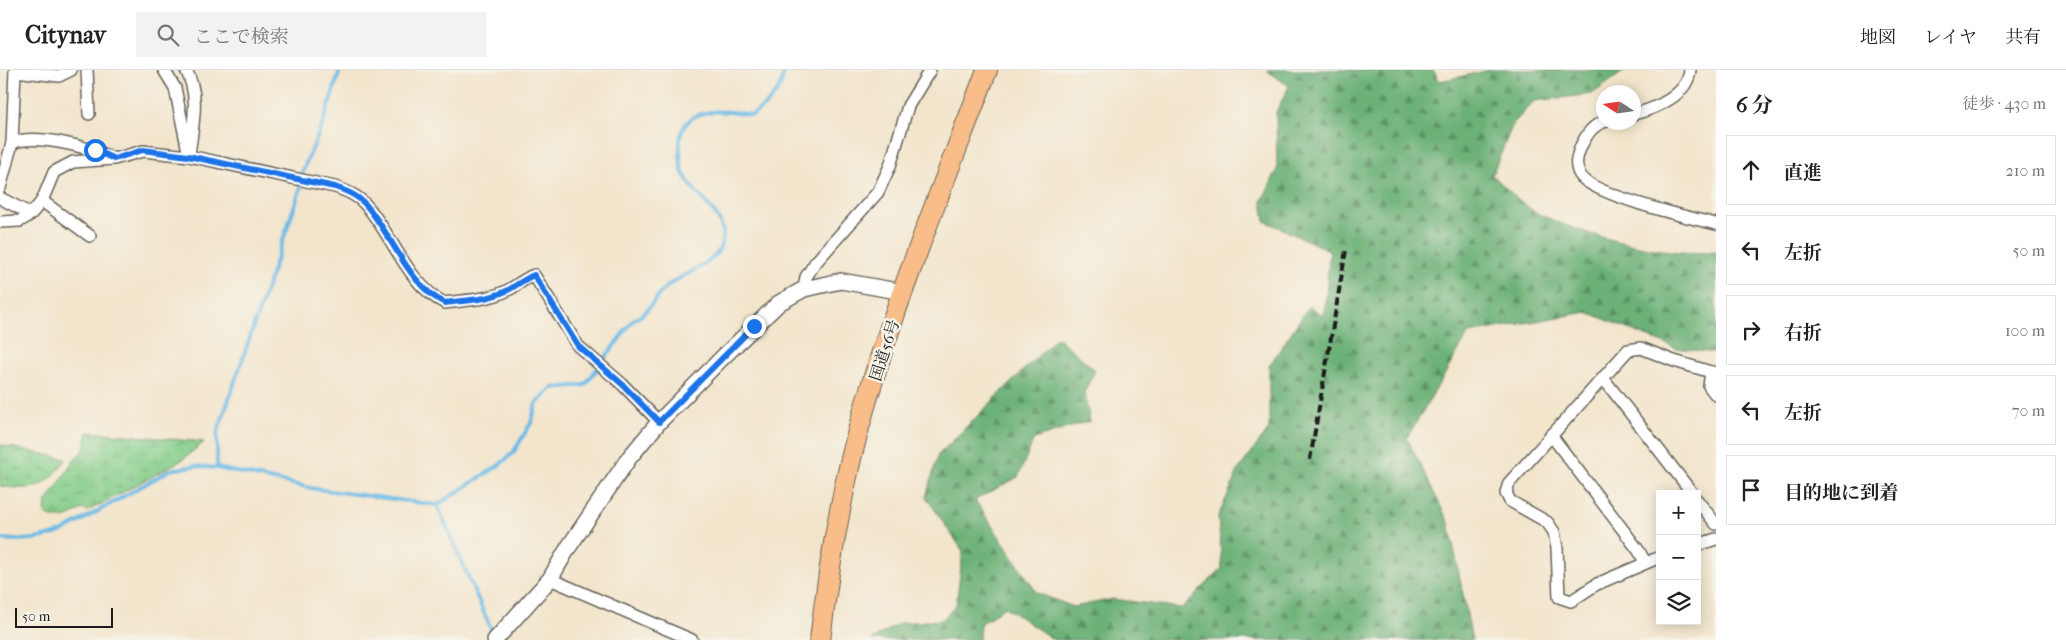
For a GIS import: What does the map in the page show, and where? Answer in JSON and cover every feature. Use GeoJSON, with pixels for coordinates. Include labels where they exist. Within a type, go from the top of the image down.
{"type":"FeatureCollection","features":[{"type":"Feature","properties":{"kind":"highway","name":"国道56号"},"geometry":{"type":"LineString","coordinates":[[820,640],[825,599],[843,497],[863,413],[903,292],[987,70]]}},
{"type":"Feature","properties":{"kind":"street"},"geometry":{"type":"LineString","coordinates":[[0,188],[12,143],[15,71],[59,76],[71,70]]}},
{"type":"Feature","properties":{"kind":"street"},"geometry":{"type":"LineString","coordinates":[[87,70],[90,114]]}},
{"type":"Feature","properties":{"kind":"street"},"geometry":{"type":"LineString","coordinates":[[164,70],[175,88],[188,156]]}},
{"type":"Feature","properties":{"kind":"street"},"geometry":{"type":"LineString","coordinates":[[186,70],[193,84],[195,100],[188,156]]}},
{"type":"Feature","properties":{"kind":"street"},"geometry":{"type":"LineString","coordinates":[[804,289],[806,277],[815,263],[878,192],[890,166],[908,106],[930,70]]}},
{"type":"Feature","properties":{"kind":"street"},"geometry":{"type":"LineString","coordinates":[[1641,113],[1679,94],[1690,79],[1690,70]]}},
{"type":"Feature","properties":{"kind":"street"},"geometry":{"type":"LineString","coordinates":[[1596,125],[1586,135],[1578,153],[1576,165],[1581,177],[1592,185],[1666,212],[1716,224]]}},
{"type":"Feature","properties":{"kind":"street"},"geometry":{"type":"LineString","coordinates":[[12,143],[29,138],[95,150],[114,159]]}},
{"type":"Feature","properties":{"kind":"street"},"geometry":{"type":"LineString","coordinates":[[0,222],[20,220],[31,214],[42,201],[54,172],[73,162],[114,159],[143,150],[188,156],[303,180],[352,193],[365,204],[402,259],[426,289],[445,303],[486,298],[510,289],[520,280],[534,275],[578,346],[622,384],[659,422]]}},
{"type":"Feature","properties":{"kind":"street"},"geometry":{"type":"LineString","coordinates":[[0,198],[31,214]]}},
{"type":"Feature","properties":{"kind":"street"},"geometry":{"type":"LineString","coordinates":[[42,201],[90,236]]}},
{"type":"Feature","properties":{"kind":"street"},"geometry":{"type":"LineString","coordinates":[[497,638],[550,579],[568,548],[629,458],[659,422],[779,303],[804,289],[841,281],[903,292]]}},
{"type":"Feature","properties":{"kind":"street"},"geometry":{"type":"LineString","coordinates":[[1656,558],[1597,584],[1571,602],[1559,597],[1557,548],[1554,532],[1547,522],[1510,501],[1506,493],[1509,483],[1628,350],[1641,348],[1674,361],[1713,372],[1709,386],[1716,395]]}},
{"type":"Feature","properties":{"kind":"street"},"geometry":{"type":"LineString","coordinates":[[1603,378],[1690,490]]}},
{"type":"Feature","properties":{"kind":"street"},"geometry":{"type":"LineString","coordinates":[[1550,435],[1639,551],[1645,562]]}},
{"type":"Feature","properties":{"kind":"street"},"geometry":{"type":"LineString","coordinates":[[1701,505],[1716,524]]}},
{"type":"Feature","properties":{"kind":"street"},"geometry":{"type":"LineString","coordinates":[[1701,544],[1716,539]]}},
{"type":"Feature","properties":{"kind":"street"},"geometry":{"type":"LineString","coordinates":[[550,579],[692,640]]}},
{"type":"Feature","properties":{"kind":"green space"},"geometry":{"type":"Polygon","coordinates":[[[1433,70],[1440,81],[1490,70],[1626,70],[1605,85],[1596,85],[1596,91],[1592,94],[1534,101],[1513,124],[1492,175],[1533,211],[1578,230],[1626,243],[1674,252],[1696,253],[1716,251],[1716,353],[1675,348],[1587,312],[1469,333],[1407,438],[1449,523],[1472,640],[1054,640],[1005,607],[980,624],[979,640],[871,640],[900,623],[942,620],[956,605],[963,551],[926,497],[938,455],[1057,337],[1095,370],[1084,393],[1090,421],[1034,439],[1018,477],[975,500],[1037,593],[1074,607],[1113,599],[1182,608],[1222,568],[1218,517],[1239,469],[1269,429],[1269,366],[1309,306],[1324,316],[1330,251],[1265,221],[1262,201],[1277,170],[1276,112],[1289,86],[1267,71],[1433,70]]]}},
{"type":"Feature","properties":{"kind":"green space"},"geometry":{"type":"Polygon","coordinates":[[[88,432],[204,442],[182,460],[88,511],[82,509],[64,518],[55,518],[45,514],[46,503],[77,456],[84,450],[88,432]]]}},
{"type":"Feature","properties":{"kind":"green space"},"geometry":{"type":"Polygon","coordinates":[[[0,445],[66,459],[52,477],[39,486],[22,488],[0,486],[0,445]]]}},
{"type":"Feature","properties":{"kind":"waterway"},"geometry":{"type":"LineString","coordinates":[[217,468],[217,434],[301,187],[303,170],[322,126],[340,70]]}},
{"type":"Feature","properties":{"kind":"waterway"},"geometry":{"type":"LineString","coordinates":[[0,539],[32,539],[63,531],[170,470],[195,466],[217,468],[316,489],[437,505],[498,466],[513,453],[531,423],[536,404],[552,388],[585,385],[633,320],[647,310],[665,288],[713,258],[720,248],[723,233],[721,224],[711,208],[691,186],[682,170],[680,158],[681,136],[685,125],[693,118],[714,112],[752,115],[774,96],[781,84],[784,70]]}},
{"type":"Feature","properties":{"kind":"waterway"},"geometry":{"type":"LineString","coordinates":[[437,505],[494,636]]}},
{"type":"Feature","properties":{"kind":"railway"},"geometry":{"type":"LineString","coordinates":[[1310,460],[1346,250]]}},
{"type":"Feature","properties":{"kind":"route"},"geometry":{"type":"LineString","coordinates":[[95,150],[114,159],[143,150],[188,156],[335,187],[352,193],[365,204],[402,259],[426,289],[445,303],[486,298],[510,289],[520,280],[534,275],[578,346],[622,384],[659,422],[754,326]]}}]}
